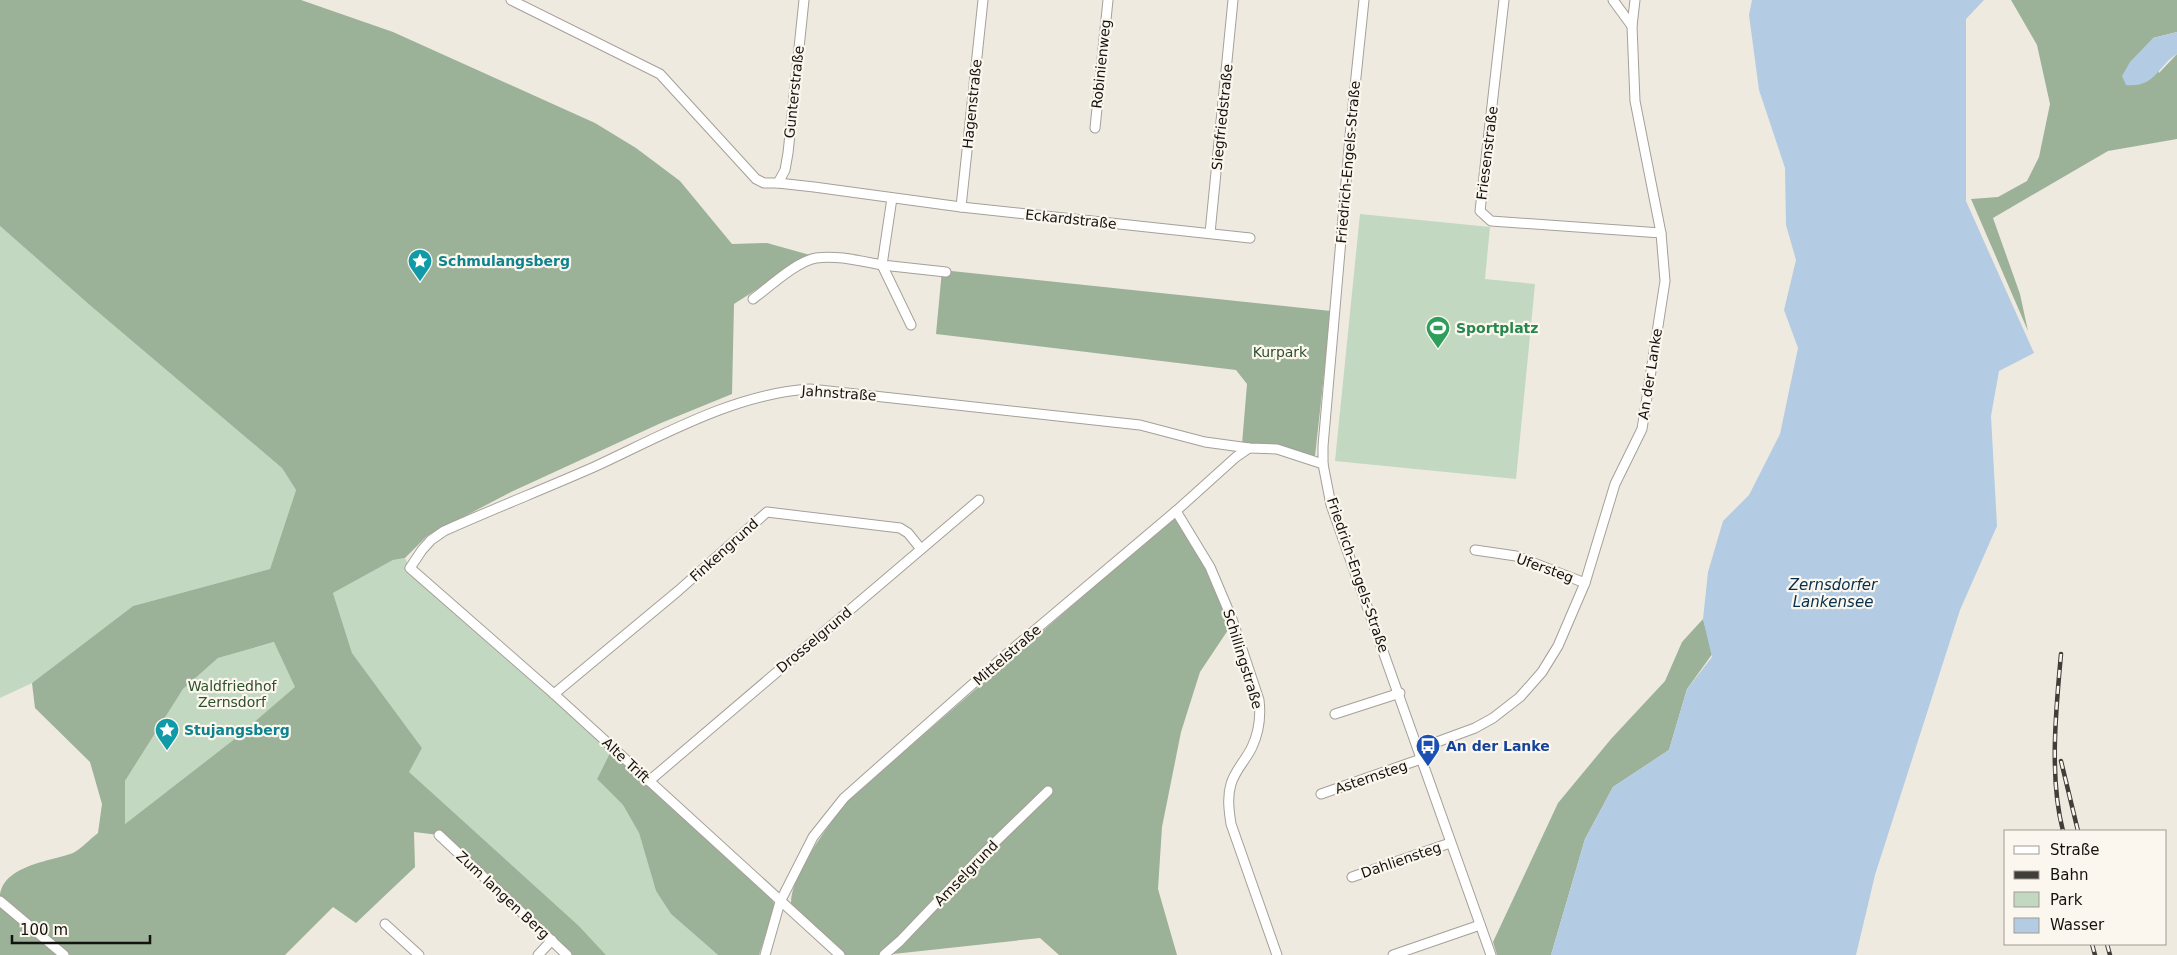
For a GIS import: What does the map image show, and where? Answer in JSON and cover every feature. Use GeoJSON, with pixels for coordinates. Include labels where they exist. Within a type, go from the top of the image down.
{"type":"FeatureCollection","features":[{"type":"Feature","properties":{"kind":"street","name":"Eckardstraße"},"geometry":{"type":"LineString","coordinates":[[511,0],[660,74],[756,179],[764,184],[778,183],[961,207],[1250,238]]}},
{"type":"Feature","properties":{"kind":"street","name":"Gunterstraße"},"geometry":{"type":"LineString","coordinates":[[778,183],[785,170],[788,152],[804,0]]}},
{"type":"Feature","properties":{"kind":"street","name":"Hagenstraße"},"geometry":{"type":"LineString","coordinates":[[961,207],[983,0]]}},
{"type":"Feature","properties":{"kind":"street","name":"Robinienweg"},"geometry":{"type":"LineString","coordinates":[[1094,128],[1108,0]]}},
{"type":"Feature","properties":{"kind":"street","name":"Siegfriedstraße"},"geometry":{"type":"LineString","coordinates":[[1210,233],[1233,0]]}},
{"type":"Feature","properties":{"kind":"street","name":"Friedrich-Engels-Straße"},"geometry":{"type":"LineString","coordinates":[[1364,0],[1338,260],[1323,464],[1331,504],[1400,693],[1450,843],[1491,955]]}},
{"type":"Feature","properties":{"kind":"street","name":"Friesenstraße"},"geometry":{"type":"LineString","coordinates":[[1504,0],[1480,211],[1491,221],[1661,233]]}},
{"type":"Feature","properties":{"kind":"street"},"geometry":{"type":"LineString","coordinates":[[1613,0],[1632,26]]}},
{"type":"Feature","properties":{"kind":"street","name":"An der Lanke"},"geometry":{"type":"LineString","coordinates":[[1418,749],[1475,728],[1493,718],[1520,697],[1542,672],[1558,646],[1586,583],[1615,484],[1642,429],[1665,281],[1661,233],[1634,101],[1632,26],[1635,0]]}},
{"type":"Feature","properties":{"kind":"street"},"geometry":{"type":"LineString","coordinates":[[892,198],[882,265],[911,325]]}},
{"type":"Feature","properties":{"kind":"street"},"geometry":{"type":"LineString","coordinates":[[754,299],[801,264],[814,258],[842,258],[882,265],[946,272]]}},
{"type":"Feature","properties":{"kind":"street","name":"Jahnstraße"},"geometry":{"type":"LineString","coordinates":[[410,568],[422,550],[444,531],[697,420],[763,395],[788,390],[810,389],[1140,425],[1205,442],[1249,448]]}},
{"type":"Feature","properties":{"kind":"street"},"geometry":{"type":"LineString","coordinates":[[1249,448],[1277,449],[1323,464]]}},
{"type":"Feature","properties":{"kind":"street","name":"Mittelstraße"},"geometry":{"type":"LineString","coordinates":[[765,955],[780,902],[813,837],[844,798],[1009,652],[1176,511],[1236,457],[1249,448]]}},
{"type":"Feature","properties":{"kind":"street","name":"Drosselgrund"},"geometry":{"type":"LineString","coordinates":[[649,781],[979,500]]}},
{"type":"Feature","properties":{"kind":"street","name":"Schillingstraße"},"geometry":{"type":"LineString","coordinates":[[1176,511],[1210,567],[1232,619],[1259,700],[1260,711],[1257,732],[1252,746],[1231,784],[1228,804],[1231,824],[1277,955]]}},
{"type":"Feature","properties":{"kind":"street","name":"Finkengrund"},"geometry":{"type":"LineString","coordinates":[[554,694],[678,591],[767,512],[900,528],[908,533],[921,549]]}},
{"type":"Feature","properties":{"kind":"street","name":"Ufersteg"},"geometry":{"type":"LineString","coordinates":[[1475,550],[1516,556],[1586,583]]}},
{"type":"Feature","properties":{"kind":"street","name":"Alte Trift"},"geometry":{"type":"LineString","coordinates":[[410,568],[554,694],[840,955]]}},
{"type":"Feature","properties":{"kind":"street"},"geometry":{"type":"LineString","coordinates":[[1335,714],[1400,693]]}},
{"type":"Feature","properties":{"kind":"street","name":"Asternsteg"},"geometry":{"type":"LineString","coordinates":[[1321,794],[1421,759]]}},
{"type":"Feature","properties":{"kind":"street","name":"Amselgrund"},"geometry":{"type":"LineString","coordinates":[[884,955],[1048,791]]}},
{"type":"Feature","properties":{"kind":"street","name":"Zum langen Berg"},"geometry":{"type":"LineString","coordinates":[[439,834],[568,955]]}},
{"type":"Feature","properties":{"kind":"street","name":"Dahliensteg"},"geometry":{"type":"LineString","coordinates":[[1352,877],[1450,843]]}},
{"type":"Feature","properties":{"kind":"street"},"geometry":{"type":"LineString","coordinates":[[0,901],[64,955]]}},
{"type":"Feature","properties":{"kind":"street"},"geometry":{"type":"LineString","coordinates":[[385,924],[419,955]]}},
{"type":"Feature","properties":{"kind":"street"},"geometry":{"type":"LineString","coordinates":[[1394,955],[1480,925]]}},
{"type":"Feature","properties":{"kind":"street"},"geometry":{"type":"LineString","coordinates":[[538,955],[552,940]]}},
{"type":"Feature","properties":{"kind":"green space"},"geometry":{"type":"Polygon","coordinates":[[[0,0],[301,0],[393,32],[595,123],[636,148],[680,181],[732,244],[767,243],[810,255],[734,304],[732,394],[661,423],[511,492],[427,536],[405,558],[393,560],[333,593],[352,653],[422,748],[409,772],[579,926],[606,955],[568,955],[439,835],[414,832],[415,867],[356,923],[333,907],[285,955],[70,955],[0,898],[2,887],[17,872],[28,866],[73,853],[98,833],[102,804],[90,762],[35,708],[32,683],[133,606],[270,569],[296,490],[282,468],[92,307],[0,226],[0,0]],[[274,642],[218,658],[183,689],[125,781],[125,824],[232,741],[295,687],[274,642]]]}},
{"type":"Feature","properties":{"kind":"green space"},"geometry":{"type":"Polygon","coordinates":[[[2011,0],[2177,0],[2177,32],[2153,38],[2159,73],[2177,54],[2177,139],[2108,151],[1993,218],[2020,294],[2028,331],[1971,199],[1998,197],[2027,181],[2039,157],[2050,104],[2037,45],[2011,0]]]}},
{"type":"Feature","properties":{"kind":"green space","name":"Sportplatz"},"geometry":{"type":"Polygon","coordinates":[[[1360,214],[1490,227],[1485,279],[1535,284],[1516,479],[1335,461],[1360,214]]]}},
{"type":"Feature","properties":{"kind":"green space"},"geometry":{"type":"Polygon","coordinates":[[[0,226],[92,307],[282,468],[296,490],[270,569],[133,606],[32,683],[0,698],[0,226]]]}},
{"type":"Feature","properties":{"kind":"green space","name":"Kurpark"},"geometry":{"type":"Polygon","coordinates":[[[942,270],[1331,311],[1315,456],[1242,444],[1247,384],[1236,370],[936,334],[942,270]]]}},
{"type":"Feature","properties":{"kind":"green space"},"geometry":{"type":"Polygon","coordinates":[[[1175,516],[1208,569],[1230,627],[1200,672],[1181,732],[1162,827],[1158,889],[1177,955],[1059,955],[1040,938],[884,955],[834,955],[791,903],[797,878],[804,864],[821,836],[847,801],[1175,516]]]}},
{"type":"Feature","properties":{"kind":"green space"},"geometry":{"type":"Polygon","coordinates":[[[405,558],[410,568],[612,749],[597,779],[623,805],[639,833],[656,891],[671,914],[718,955],[606,955],[579,926],[408,772],[422,748],[352,653],[333,593],[393,560],[405,558]]]}},
{"type":"Feature","properties":{"kind":"green space"},"geometry":{"type":"Polygon","coordinates":[[[1703,619],[1713,653],[1687,689],[1669,750],[1613,787],[1585,839],[1551,955],[1497,955],[1493,942],[1558,803],[1611,739],[1665,681],[1682,642],[1703,619]]]}},
{"type":"Feature","properties":{"kind":"green space","name":"Waldfriedhof Zernsdorf"},"geometry":{"type":"Polygon","coordinates":[[[275,642],[296,687],[232,741],[125,824],[125,781],[183,689],[218,658],[275,642]]]}},
{"type":"Feature","properties":{"kind":"green space"},"geometry":{"type":"Polygon","coordinates":[[[612,749],[771,898],[775,905],[759,955],[718,955],[671,914],[656,891],[639,833],[623,805],[597,779],[612,749]]]}},
{"type":"Feature","properties":{"kind":"green space"},"geometry":{"type":"Polygon","coordinates":[[[0,906],[57,955],[0,955],[0,906]]]}},
{"type":"Feature","properties":{"kind":"water","name":"Zernsdorfer Lankensee"},"geometry":{"type":"Polygon","coordinates":[[[1752,0],[1984,0],[1966,19],[1966,201],[2034,353],[1999,371],[1991,416],[1997,526],[1960,610],[1875,875],[1856,955],[1551,955],[1585,839],[1613,787],[1669,750],[1687,689],[1712,657],[1703,619],[1708,572],[1723,521],[1749,495],[1780,434],[1798,348],[1784,310],[1796,260],[1786,225],[1785,168],[1759,90],[1749,15],[1752,0]]]}},
{"type":"Feature","properties":{"kind":"water"},"geometry":{"type":"Polygon","coordinates":[[[2177,32],[2177,54],[2150,80],[2136,85],[2126,85],[2122,76],[2130,62],[2153,38],[2177,32]]]}},
{"type":"Feature","properties":{"kind":"railway"},"geometry":{"type":"LineString","coordinates":[[2061,654],[2055,766],[2056,789],[2063,830]]}},
{"type":"Feature","properties":{"kind":"railway"},"geometry":{"type":"LineString","coordinates":[[2061,761],[2078,830]]}},
{"type":"Feature","properties":{"kind":"railway"},"geometry":{"type":"LineString","coordinates":[[2092,945],[2095,955]]}},
{"type":"Feature","properties":{"kind":"railway"},"geometry":{"type":"LineString","coordinates":[[2107,945],[2110,955]]}},
{"type":"Feature","properties":{"kind":"place","name":"Schmulangsberg"},"geometry":{"type":"Point","coordinates":[420,282]}},
{"type":"Feature","properties":{"kind":"place","name":"Sportplatz"},"geometry":{"type":"Point","coordinates":[1438,349]}},
{"type":"Feature","properties":{"kind":"place","name":"Stujangsberg"},"geometry":{"type":"Point","coordinates":[167,751]}},
{"type":"Feature","properties":{"kind":"place","name":"An der Lanke"},"geometry":{"type":"Point","coordinates":[1428,767]}}]}
